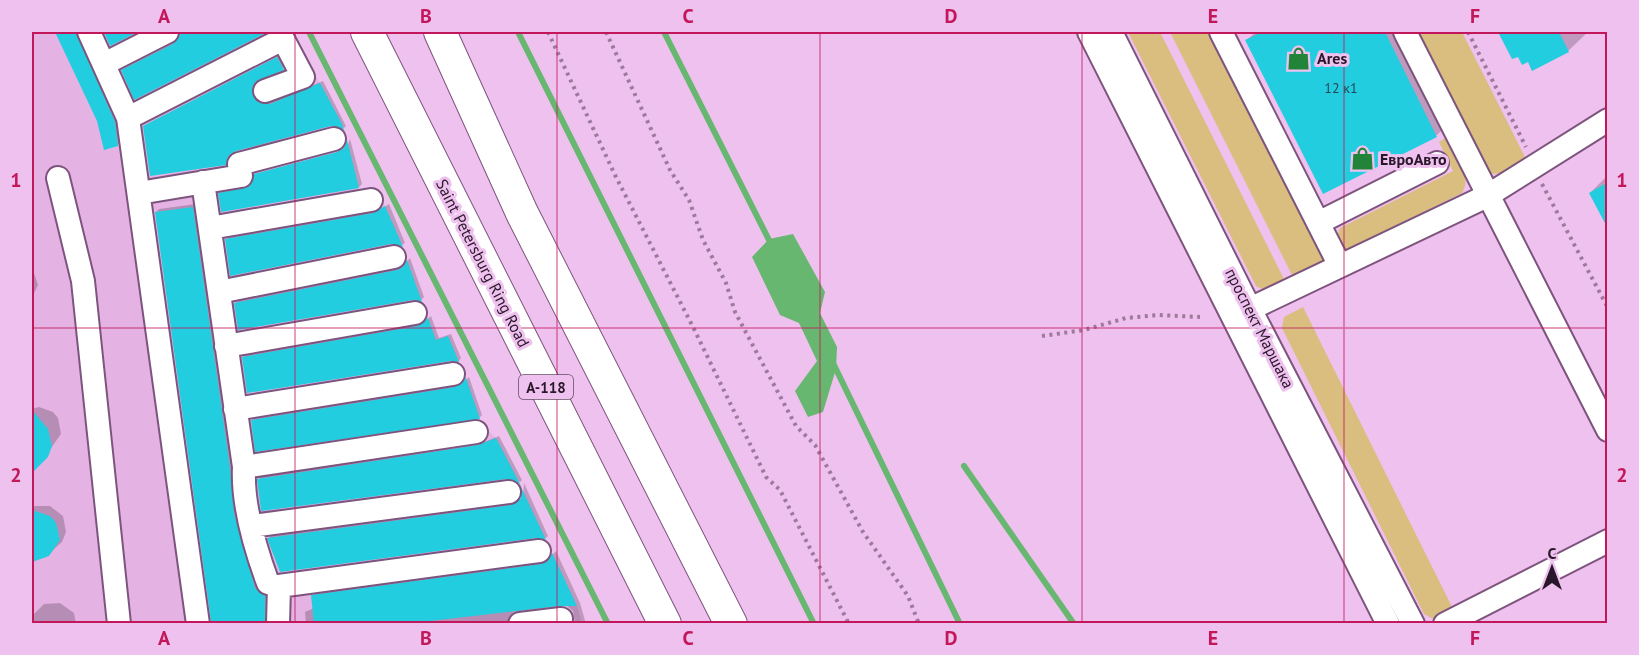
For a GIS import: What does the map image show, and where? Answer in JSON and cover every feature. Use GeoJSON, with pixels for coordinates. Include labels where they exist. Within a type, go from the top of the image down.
{"type":"FeatureCollection","features":[{"type":"Feature","properties":{"kind":"highway","name":"Saint Petersburg Ring Road"},"geometry":{"type":"LineString","coordinates":[[367,32],[665,624]]}},
{"type":"Feature","properties":{"kind":"highway"},"geometry":{"type":"LineString","coordinates":[[440,32],[522,213],[730,624]]}},
{"type":"Feature","properties":{"kind":"street"},"geometry":{"type":"LineString","coordinates":[[89,32],[128,118],[198,624]]}},
{"type":"Feature","properties":{"kind":"street"},"geometry":{"type":"LineString","coordinates":[[104,64],[167,32]]}},
{"type":"Feature","properties":{"kind":"street","name":"проспект Маршака"},"geometry":{"type":"LineString","coordinates":[[1089,32],[1388,624]]}},
{"type":"Feature","properties":{"kind":"street","name":"проспект Маршака"},"geometry":{"type":"LineString","coordinates":[[1111,32],[1250,309],[1413,624]]}},
{"type":"Feature","properties":{"kind":"street"},"geometry":{"type":"LineString","coordinates":[[1221,32],[1340,266]]}},
{"type":"Feature","properties":{"kind":"street"},"geometry":{"type":"LineString","coordinates":[[1404,32],[1608,430]]}},
{"type":"Feature","properties":{"kind":"street"},"geometry":{"type":"LineString","coordinates":[[128,118],[283,39],[303,77],[265,91]]}},
{"type":"Feature","properties":{"kind":"street"},"geometry":{"type":"LineString","coordinates":[[1250,309],[1487,196],[1608,120]]}},
{"type":"Feature","properties":{"kind":"street"},"geometry":{"type":"LineString","coordinates":[[139,193],[241,176],[239,164],[334,139]]}},
{"type":"Feature","properties":{"kind":"street"},"geometry":{"type":"LineString","coordinates":[[1318,222],[1437,163]]}},
{"type":"Feature","properties":{"kind":"street"},"geometry":{"type":"LineString","coordinates":[[58,178],[83,281],[119,624]]}},
{"type":"Feature","properties":{"kind":"street"},"geometry":{"type":"LineString","coordinates":[[203,182],[244,467],[243,480],[258,554],[268,583],[279,586],[539,550]]}},
{"type":"Feature","properties":{"kind":"street"},"geometry":{"type":"LineString","coordinates":[[210,228],[371,200]]}},
{"type":"Feature","properties":{"kind":"street"},"geometry":{"type":"LineString","coordinates":[[219,292],[394,257]]}},
{"type":"Feature","properties":{"kind":"street"},"geometry":{"type":"LineString","coordinates":[[226,346],[415,313]]}},
{"type":"Feature","properties":{"kind":"street"},"geometry":{"type":"LineString","coordinates":[[235,409],[453,374]]}},
{"type":"Feature","properties":{"kind":"street"},"geometry":{"type":"LineString","coordinates":[[244,467],[476,432]]}},
{"type":"Feature","properties":{"kind":"street"},"geometry":{"type":"LineString","coordinates":[[252,526],[509,492]]}},
{"type":"Feature","properties":{"kind":"street"},"geometry":{"type":"LineString","coordinates":[[1445,624],[1608,541]]}},
{"type":"Feature","properties":{"kind":"street"},"geometry":{"type":"LineString","coordinates":[[278,624],[279,586]]}},
{"type":"Feature","properties":{"kind":"street"},"geometry":{"type":"LineString","coordinates":[[520,624],[561,619]]}},
{"type":"Feature","properties":{"kind":"path"},"geometry":{"type":"LineString","coordinates":[[548,32],[615,175],[685,310],[766,477],[780,490],[849,624]]}},
{"type":"Feature","properties":{"kind":"path"},"geometry":{"type":"LineString","coordinates":[[606,32],[670,170],[689,200],[703,240],[726,283],[735,312],[795,426],[815,445],[863,532],[908,596],[919,624]]}},
{"type":"Feature","properties":{"kind":"path"},"geometry":{"type":"LineString","coordinates":[[1042,336],[1084,330],[1126,318],[1158,315],[1200,317]]}},
{"type":"Feature","properties":{"kind":"shaded area"},"geometry":{"type":"Polygon","coordinates":[[[32,32],[292,32],[342,124],[360,194],[378,190],[402,246],[435,340],[448,336],[468,383],[481,424],[496,438],[518,480],[577,606],[582,623],[32,623],[32,32]]]}},
{"type":"Feature","properties":{"kind":"shaded area"},"geometry":{"type":"Polygon","coordinates":[[[1128,32],[1160,32],[1285,281],[1266,291],[1256,286],[1128,32]]]}},
{"type":"Feature","properties":{"kind":"shaded area"},"geometry":{"type":"Polygon","coordinates":[[[1170,32],[1214,32],[1326,259],[1325,262],[1293,277],[1170,32]]]}},
{"type":"Feature","properties":{"kind":"shaded area"},"geometry":{"type":"Polygon","coordinates":[[[1416,32],[1462,32],[1526,159],[1503,173],[1491,174],[1486,169],[1416,32]]]}},
{"type":"Feature","properties":{"kind":"shaded area"},"geometry":{"type":"Polygon","coordinates":[[[1447,137],[1464,172],[1465,186],[1462,193],[1343,252],[1336,239],[1340,228],[1453,171],[1439,142],[1447,137]]]}},
{"type":"Feature","properties":{"kind":"shaded area"},"geometry":{"type":"Polygon","coordinates":[[[793,234],[825,292],[820,313],[837,347],[836,369],[823,412],[808,417],[795,391],[817,361],[799,323],[780,315],[752,257],[769,239],[793,234]]]}},
{"type":"Feature","properties":{"kind":"shaded area"},"geometry":{"type":"Polygon","coordinates":[[[1303,307],[1454,611],[1435,620],[1424,614],[1282,328],[1284,317],[1303,307]]]}},
{"type":"Feature","properties":{"kind":"building"},"geometry":{"type":"Polygon","coordinates":[[[55,32],[76,32],[115,122],[118,146],[104,150],[97,121],[55,32]]]}},
{"type":"Feature","properties":{"kind":"building"},"geometry":{"type":"Polygon","coordinates":[[[104,32],[138,32],[110,46],[104,32]]]}},
{"type":"Feature","properties":{"kind":"building"},"geometry":{"type":"Polygon","coordinates":[[[180,32],[268,32],[134,100],[121,70],[173,44],[180,32]]]}},
{"type":"Feature","properties":{"kind":"building"},"geometry":{"type":"Polygon","coordinates":[[[1262,32],[1385,32],[1437,137],[1323,194],[1245,40],[1262,32]]]}},
{"type":"Feature","properties":{"kind":"building"},"geometry":{"type":"Polygon","coordinates":[[[1498,32],[1559,32],[1569,52],[1532,71],[1528,62],[1522,65],[1518,57],[1512,59],[1498,32]]]}},
{"type":"Feature","properties":{"kind":"building"},"geometry":{"type":"Polygon","coordinates":[[[277,57],[284,70],[255,82],[252,89],[256,101],[270,104],[320,83],[344,130],[331,126],[236,151],[229,155],[226,165],[150,176],[143,126],[277,57]]]}},
{"type":"Feature","properties":{"kind":"building"},"geometry":{"type":"Polygon","coordinates":[[[347,140],[359,188],[221,212],[218,193],[249,187],[254,174],[337,152],[344,148],[347,140]]]}},
{"type":"Feature","properties":{"kind":"building"},"geometry":{"type":"Polygon","coordinates":[[[1608,182],[1608,229],[1589,193],[1608,182]]]}},
{"type":"Feature","properties":{"kind":"building"},"geometry":{"type":"Polygon","coordinates":[[[385,206],[403,247],[391,244],[230,276],[225,239],[373,213],[385,206]]]}},
{"type":"Feature","properties":{"kind":"building"},"geometry":{"type":"Polygon","coordinates":[[[193,207],[230,468],[234,513],[255,588],[265,596],[265,624],[211,622],[155,212],[193,207]]]}},
{"type":"Feature","properties":{"kind":"building"},"geometry":{"type":"Polygon","coordinates":[[[407,260],[422,302],[413,300],[238,330],[234,303],[397,270],[403,267],[407,260]]]}},
{"type":"Feature","properties":{"kind":"building"},"geometry":{"type":"Polygon","coordinates":[[[428,318],[436,340],[448,336],[459,362],[451,361],[247,393],[242,357],[417,326],[428,318]]]}},
{"type":"Feature","properties":{"kind":"building"},"geometry":{"type":"Polygon","coordinates":[[[466,378],[480,419],[255,452],[251,420],[455,387],[466,378]]]}},
{"type":"Feature","properties":{"kind":"building"},"geometry":{"type":"Polygon","coordinates":[[[32,410],[48,429],[52,446],[48,457],[32,473],[32,410]]]}},
{"type":"Feature","properties":{"kind":"building"},"geometry":{"type":"Polygon","coordinates":[[[496,438],[520,484],[507,479],[261,511],[257,479],[478,445],[496,438]]]}},
{"type":"Feature","properties":{"kind":"building"},"geometry":{"type":"Polygon","coordinates":[[[520,485],[546,540],[537,538],[280,572],[267,538],[511,505],[521,498],[520,485]]]}},
{"type":"Feature","properties":{"kind":"building"},"geometry":{"type":"Polygon","coordinates":[[[32,510],[50,516],[56,523],[60,540],[49,556],[32,562],[32,510]]]}},
{"type":"Feature","properties":{"kind":"building"},"geometry":{"type":"Polygon","coordinates":[[[552,553],[577,606],[559,606],[404,624],[314,624],[311,595],[541,564],[548,561],[552,553]]]}},
{"type":"Feature","properties":{"kind":"waterway"},"geometry":{"type":"LineString","coordinates":[[309,32],[608,624]]}},
{"type":"Feature","properties":{"kind":"waterway"},"geometry":{"type":"LineString","coordinates":[[518,32],[814,624]]}},
{"type":"Feature","properties":{"kind":"waterway"},"geometry":{"type":"LineString","coordinates":[[664,32],[771,244]]}},
{"type":"Feature","properties":{"kind":"waterway"},"geometry":{"type":"LineString","coordinates":[[833,363],[960,624]]}},
{"type":"Feature","properties":{"kind":"waterway"},"geometry":{"type":"LineString","coordinates":[[964,466],[1074,624]]}},
{"type":"Feature","properties":{"kind":"place","name":"Ares"},"geometry":{"type":"Point","coordinates":[1299,58]}},
{"type":"Feature","properties":{"kind":"place","name":"ЕвроАвто"},"geometry":{"type":"Point","coordinates":[1362,159]}}]}
